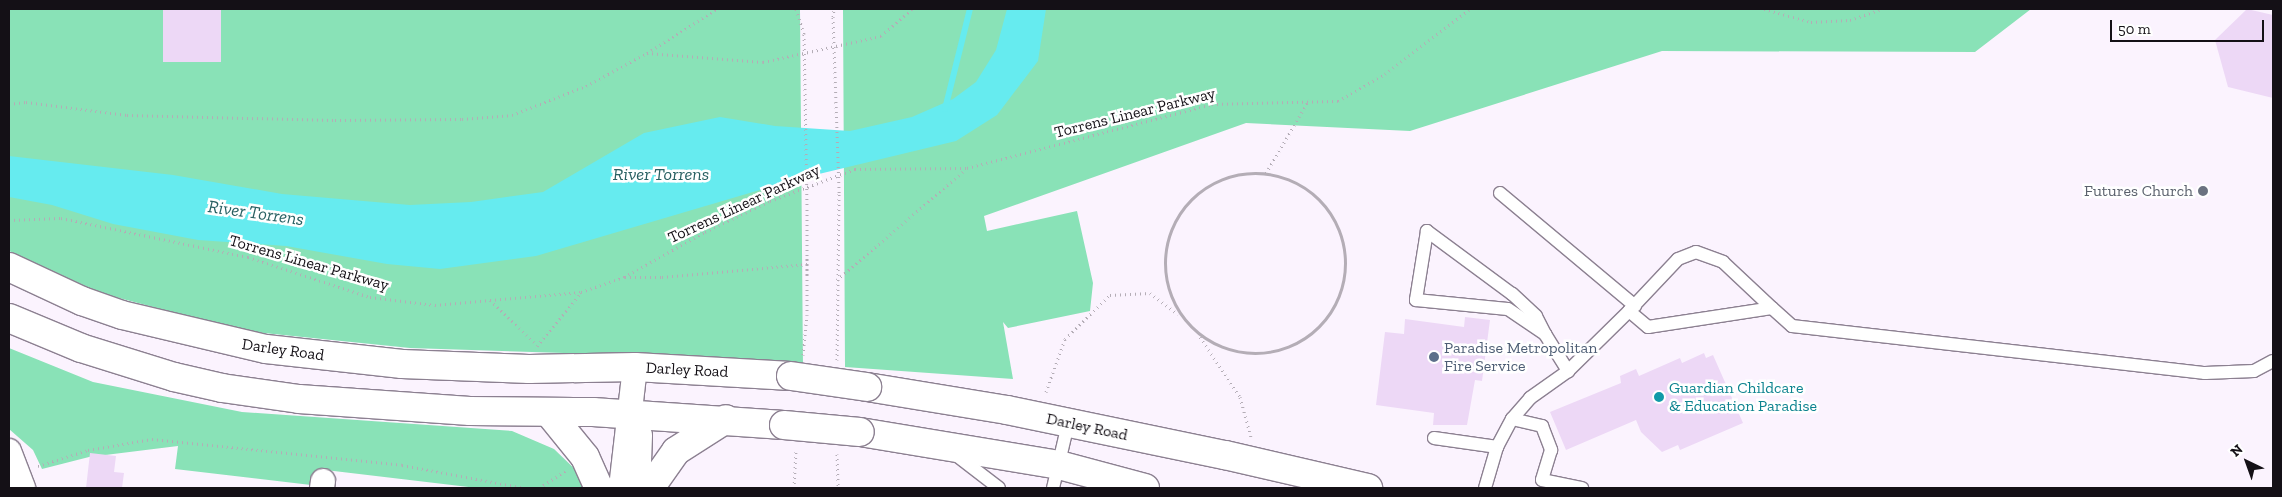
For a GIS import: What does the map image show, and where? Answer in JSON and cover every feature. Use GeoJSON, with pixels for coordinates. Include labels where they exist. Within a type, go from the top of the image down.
{"type":"FeatureCollection","features":[{"type":"Feature","properties":{"kind":"main road","name":"Darley Road"},"geometry":{"type":"LineString","coordinates":[[9,267],[106,309],[223,342],[402,364],[533,357],[635,367],[791,376],[867,387],[1068,424],[1354,487]]}},
{"type":"Feature","properties":{"kind":"main road"},"geometry":{"type":"LineString","coordinates":[[9,318],[127,364],[222,388],[381,406],[550,414],[593,412],[633,416],[726,419],[860,432],[940,445],[1056,477],[1145,488]]}},
{"type":"Feature","properties":{"kind":"main road"},"geometry":{"type":"LineString","coordinates":[[550,414],[584,457],[599,488]]}},
{"type":"Feature","properties":{"kind":"main road"},"geometry":{"type":"LineString","coordinates":[[650,488],[676,451],[726,419]]}},
{"type":"Feature","properties":{"kind":"street"},"geometry":{"type":"LineString","coordinates":[[635,367],[633,416],[638,488]]}},
{"type":"Feature","properties":{"kind":"street"},"geometry":{"type":"LineString","coordinates":[[621,488],[633,416]]}},
{"type":"Feature","properties":{"kind":"lane"},"geometry":{"type":"LineString","coordinates":[[1500,193],[1632,309],[1648,327],[1772,308]]}},
{"type":"Feature","properties":{"kind":"lane"},"geometry":{"type":"LineString","coordinates":[[1545,334],[1508,309],[1416,300],[1427,231],[1512,294],[1536,316],[1568,372]]}},
{"type":"Feature","properties":{"kind":"lane"},"geometry":{"type":"LineString","coordinates":[[1485,488],[1497,448],[1512,419],[1530,398],[1568,372],[1632,309],[1678,259],[1696,252],[1723,262],[1792,326],[2205,373],[2254,371],[2273,361]]}},
{"type":"Feature","properties":{"kind":"lane"},"geometry":{"type":"LineString","coordinates":[[1512,419],[1542,426],[1551,450],[1542,480],[1582,488]]}},
{"type":"Feature","properties":{"kind":"lane"},"geometry":{"type":"LineString","coordinates":[[1056,477],[1068,424]]}},
{"type":"Feature","properties":{"kind":"lane"},"geometry":{"type":"LineString","coordinates":[[1434,438],[1497,448]]}},
{"type":"Feature","properties":{"kind":"lane"},"geometry":{"type":"LineString","coordinates":[[940,445],[999,488]]}},
{"type":"Feature","properties":{"kind":"path"},"geometry":{"type":"LineString","coordinates":[[9,104],[26,102],[137,115],[335,120],[462,119],[512,115],[586,86],[647,54],[717,9]]}},
{"type":"Feature","properties":{"kind":"path"},"geometry":{"type":"LineString","coordinates":[[796,9],[804,34],[807,207],[804,347]]}},
{"type":"Feature","properties":{"kind":"path"},"geometry":{"type":"LineString","coordinates":[[834,9],[839,193],[836,280],[837,369]]}},
{"type":"Feature","properties":{"kind":"path"},"geometry":{"type":"LineString","coordinates":[[647,54],[763,62],[881,36],[912,9]]}},
{"type":"Feature","properties":{"kind":"path","name":"Torrens Linear Parkway"},"geometry":{"type":"LineString","coordinates":[[9,220],[61,218],[248,257],[370,297],[435,305],[581,292],[624,277],[704,232],[835,175],[855,169],[966,168],[1212,104],[1309,100],[1338,101],[1386,74],[1470,9]]}},
{"type":"Feature","properties":{"kind":"path"},"geometry":{"type":"LineString","coordinates":[[1764,9],[1811,22],[1850,20],[1882,9]]}},
{"type":"Feature","properties":{"kind":"path"},"geometry":{"type":"LineString","coordinates":[[1266,173],[1309,100]]}},
{"type":"Feature","properties":{"kind":"path"},"geometry":{"type":"LineString","coordinates":[[836,280],[966,168]]}},
{"type":"Feature","properties":{"kind":"path"},"geometry":{"type":"LineString","coordinates":[[1179,315],[1167,288],[1164,259],[1170,230],[1180,213],[1208,186],[1236,174],[1266,173],[1295,182],[1320,199],[1338,224],[1346,254],[1344,284],[1332,312],[1311,335],[1284,350],[1255,354],[1226,350],[1200,336]]}},
{"type":"Feature","properties":{"kind":"path"},"geometry":{"type":"LineString","coordinates":[[624,277],[662,277],[806,264]]}},
{"type":"Feature","properties":{"kind":"path"},"geometry":{"type":"LineString","coordinates":[[490,300],[533,357],[581,292]]}},
{"type":"Feature","properties":{"kind":"path"},"geometry":{"type":"LineString","coordinates":[[1046,392],[1066,339],[1110,295],[1150,293],[1179,315],[1200,336],[1240,396],[1252,440]]}},
{"type":"Feature","properties":{"kind":"path"},"geometry":{"type":"LineString","coordinates":[[15,466],[88,450],[152,439],[402,465],[525,488]]}},
{"type":"Feature","properties":{"kind":"path"},"geometry":{"type":"LineString","coordinates":[[837,448],[838,488]]}},
{"type":"Feature","properties":{"kind":"path"},"geometry":{"type":"LineString","coordinates":[[539,488],[568,468]]}},
{"type":"Feature","properties":{"kind":"green space"},"geometry":{"type":"Polygon","coordinates":[[[9,9],[800,9],[803,367],[596,354],[410,348],[244,331],[100,293],[9,251],[9,9]]]}},
{"type":"Feature","properties":{"kind":"green space"},"geometry":{"type":"Polygon","coordinates":[[[843,9],[2031,9],[1975,52],[1662,51],[1410,131],[1246,123],[984,216],[987,231],[1077,211],[1093,283],[1090,311],[1008,328],[1003,322],[1013,379],[845,367],[843,9]]]}},
{"type":"Feature","properties":{"kind":"green space"},"geometry":{"type":"Polygon","coordinates":[[[9,348],[93,382],[242,412],[512,431],[554,449],[581,475],[587,488],[477,488],[317,469],[311,485],[175,469],[178,446],[89,457],[42,469],[33,450],[9,429],[9,348]]]}},
{"type":"Feature","properties":{"kind":"water","name":"River Torrens"},"geometry":{"type":"Polygon","coordinates":[[[1007,9],[1046,9],[1038,61],[997,115],[956,141],[794,180],[536,256],[440,269],[387,264],[286,246],[198,240],[113,224],[52,205],[9,197],[9,156],[173,175],[282,194],[410,205],[471,202],[543,192],[644,133],[720,117],[775,126],[850,131],[912,117],[953,99],[976,82],[996,50],[1007,9]]]}},
{"type":"Feature","properties":{"kind":"building"},"geometry":{"type":"Polygon","coordinates":[[[163,9],[221,9],[221,62],[163,62],[163,9]]]}},
{"type":"Feature","properties":{"kind":"building"},"geometry":{"type":"Polygon","coordinates":[[[2247,9],[2273,15],[2273,98],[2228,87],[2215,40],[2247,9]]]}},
{"type":"Feature","properties":{"kind":"building","name":"Paradise Metropolitan Fire Service"},"geometry":{"type":"Polygon","coordinates":[[[1465,317],[1490,320],[1482,381],[1475,380],[1467,425],[1433,425],[1434,413],[1376,405],[1385,332],[1404,334],[1405,319],[1464,327],[1465,317]]]}},
{"type":"Feature","properties":{"kind":"building","name":"Guardian Childcare & Education Paradise"},"geometry":{"type":"Polygon","coordinates":[[[1704,353],[1706,358],[1713,355],[1743,423],[1680,450],[1678,445],[1662,452],[1641,432],[1636,420],[1566,450],[1550,412],[1621,383],[1620,376],[1636,369],[1639,376],[1680,358],[1682,363],[1704,353]]]}},
{"type":"Feature","properties":{"kind":"building"},"geometry":{"type":"Polygon","coordinates":[[[90,453],[116,456],[114,472],[124,473],[122,488],[86,488],[90,453]]]}},
{"type":"Feature","properties":{"kind":"waterway"},"geometry":{"type":"LineString","coordinates":[[945,109],[970,9]]}},
{"type":"Feature","properties":{"kind":"place","name":"Futures Church"},"geometry":{"type":"Point","coordinates":[2203,191]}},
{"type":"Feature","properties":{"kind":"place","name":"Paradise Metropolitan Fire Service"},"geometry":{"type":"Point","coordinates":[1434,357]}},
{"type":"Feature","properties":{"kind":"place","name":"Guardian Childcare & Education Paradise"},"geometry":{"type":"Point","coordinates":[1659,397]}}]}
